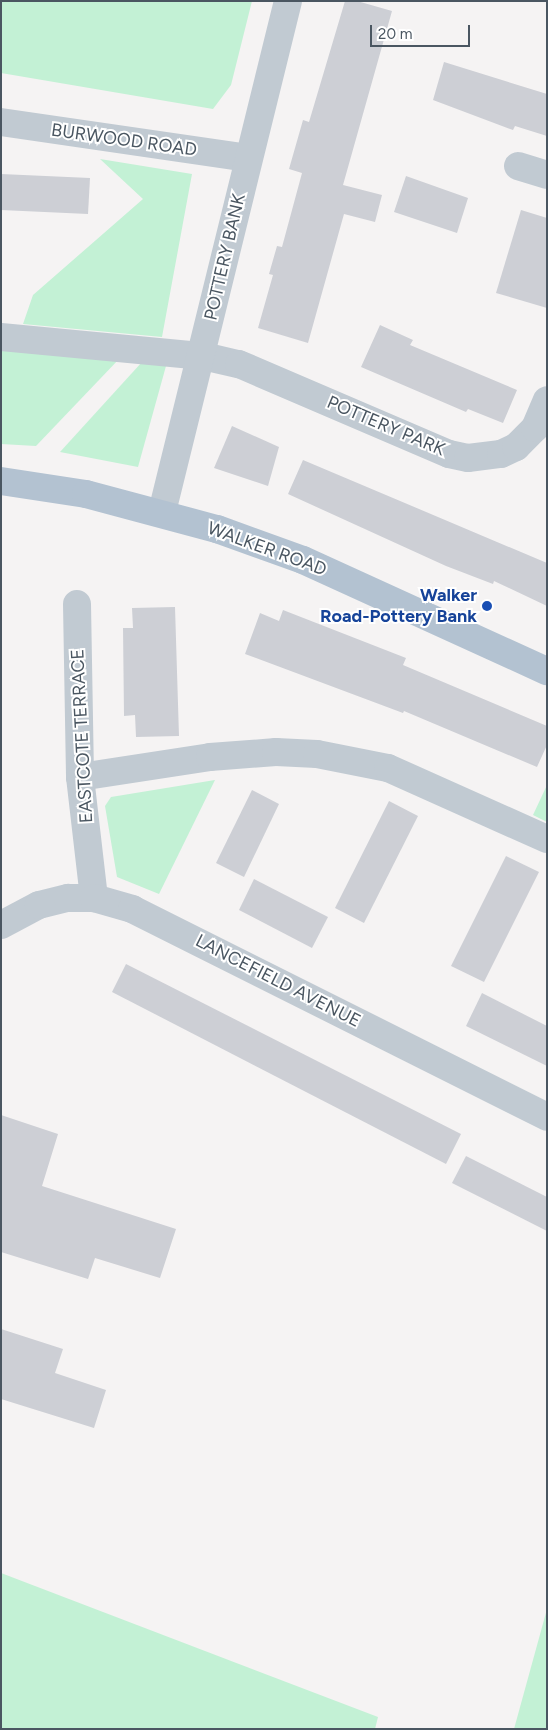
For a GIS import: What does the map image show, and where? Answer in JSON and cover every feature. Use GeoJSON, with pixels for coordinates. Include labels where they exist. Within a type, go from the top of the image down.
{"type":"FeatureCollection","features":[{"type":"Feature","properties":{"kind":"main road","name":"WALKER ROAD"},"geometry":{"type":"LineString","coordinates":[[1,481],[86,494],[162,512],[303,560],[547,671]]}},
{"type":"Feature","properties":{"kind":"street","name":"POTTERY BANK"},"geometry":{"type":"LineString","coordinates":[[162,512],[203,356],[247,158],[288,1]]}},
{"type":"Feature","properties":{"kind":"street","name":"BURWOOD ROAD"},"geometry":{"type":"LineString","coordinates":[[1,122],[247,158]]}},
{"type":"Feature","properties":{"kind":"street"},"geometry":{"type":"LineString","coordinates":[[518,166],[547,175]]}},
{"type":"Feature","properties":{"kind":"street","name":"POTTERY PARK"},"geometry":{"type":"LineString","coordinates":[[1,337],[203,356],[239,364],[450,454],[468,458],[501,454],[522,443],[535,428],[547,400]]}},
{"type":"Feature","properties":{"kind":"street","name":"EASTCOTE TERRACE"},"geometry":{"type":"LineString","coordinates":[[77,604],[80,777],[94,898]]}},
{"type":"Feature","properties":{"kind":"street"},"geometry":{"type":"LineString","coordinates":[[80,777],[210,757],[276,752],[317,754],[388,768],[547,839]]}},
{"type":"Feature","properties":{"kind":"street","name":"LANCEFIELD AVENUE"},"geometry":{"type":"LineString","coordinates":[[1,926],[39,905],[68,898],[94,898],[132,910],[170,926],[547,1117]]}},
{"type":"Feature","properties":{"kind":"green space"},"geometry":{"type":"Polygon","coordinates":[[[1,1],[252,1],[231,85],[213,109],[1,73],[1,1]]]}},
{"type":"Feature","properties":{"kind":"green space"},"geometry":{"type":"Polygon","coordinates":[[[100,159],[192,174],[162,337],[23,324],[33,295],[143,199],[100,159]]]}},
{"type":"Feature","properties":{"kind":"green space"},"geometry":{"type":"Polygon","coordinates":[[[1,349],[120,358],[36,446],[1,444],[1,349]]]}},
{"type":"Feature","properties":{"kind":"green space"},"geometry":{"type":"Polygon","coordinates":[[[142,362],[166,366],[138,467],[60,452],[142,362]]]}},
{"type":"Feature","properties":{"kind":"green space"},"geometry":{"type":"Polygon","coordinates":[[[215,780],[159,894],[117,877],[105,806],[111,797],[215,780]]]}},
{"type":"Feature","properties":{"kind":"green space"},"geometry":{"type":"Polygon","coordinates":[[[547,785],[547,822],[533,815],[547,785]]]}},
{"type":"Feature","properties":{"kind":"green space"},"geometry":{"type":"Polygon","coordinates":[[[1,1573],[378,1717],[375,1729],[1,1729],[1,1573]]]}},
{"type":"Feature","properties":{"kind":"green space"},"geometry":{"type":"Polygon","coordinates":[[[547,1609],[547,1729],[514,1729],[547,1609]]]}},
{"type":"Feature","properties":{"kind":"building"},"geometry":{"type":"Polygon","coordinates":[[[345,1],[357,1],[392,11],[343,185],[382,195],[375,222],[344,214],[308,343],[258,328],[273,275],[269,274],[277,246],[282,247],[302,173],[289,169],[303,120],[309,122],[345,1]]]}},
{"type":"Feature","properties":{"kind":"building"},"geometry":{"type":"Polygon","coordinates":[[[444,62],[547,94],[547,136],[515,126],[513,130],[433,100],[444,62]]]}},
{"type":"Feature","properties":{"kind":"building"},"geometry":{"type":"Polygon","coordinates":[[[1,174],[90,178],[88,214],[1,210],[1,174]]]}},
{"type":"Feature","properties":{"kind":"building"},"geometry":{"type":"Polygon","coordinates":[[[406,176],[468,198],[457,233],[394,212],[406,176]]]}},
{"type":"Feature","properties":{"kind":"building"},"geometry":{"type":"Polygon","coordinates":[[[521,210],[547,218],[547,308],[496,293],[521,210]]]}},
{"type":"Feature","properties":{"kind":"building"},"geometry":{"type":"Polygon","coordinates":[[[380,325],[413,340],[410,345],[517,390],[503,423],[468,409],[466,412],[361,367],[380,325]]]}},
{"type":"Feature","properties":{"kind":"building"},"geometry":{"type":"Polygon","coordinates":[[[232,426],[279,447],[268,486],[214,468],[232,426]]]}},
{"type":"Feature","properties":{"kind":"building"},"geometry":{"type":"Polygon","coordinates":[[[303,460],[547,563],[547,606],[494,581],[493,584],[446,566],[288,494],[303,460]]]}},
{"type":"Feature","properties":{"kind":"building"},"geometry":{"type":"Polygon","coordinates":[[[175,607],[179,736],[136,737],[135,715],[124,716],[123,628],[133,628],[132,608],[175,607]]]}},
{"type":"Feature","properties":{"kind":"building"},"geometry":{"type":"Polygon","coordinates":[[[283,610],[406,658],[403,665],[547,726],[547,745],[537,767],[404,711],[403,713],[245,654],[260,613],[279,621],[283,610]]]}},
{"type":"Feature","properties":{"kind":"building"},"geometry":{"type":"Polygon","coordinates":[[[252,790],[279,804],[244,877],[216,863],[252,790]]]}},
{"type":"Feature","properties":{"kind":"building"},"geometry":{"type":"Polygon","coordinates":[[[389,801],[418,816],[364,923],[335,908],[389,801]]]}},
{"type":"Feature","properties":{"kind":"building"},"geometry":{"type":"Polygon","coordinates":[[[506,856],[539,872],[484,982],[451,966],[506,856]]]}},
{"type":"Feature","properties":{"kind":"building"},"geometry":{"type":"Polygon","coordinates":[[[254,879],[328,917],[312,948],[239,910],[254,879]]]}},
{"type":"Feature","properties":{"kind":"building"},"geometry":{"type":"Polygon","coordinates":[[[126,964],[461,1134],[446,1164],[112,992],[126,964]]]}},
{"type":"Feature","properties":{"kind":"building"},"geometry":{"type":"Polygon","coordinates":[[[482,993],[547,1026],[547,1066],[466,1026],[482,993]]]}},
{"type":"Feature","properties":{"kind":"building"},"geometry":{"type":"Polygon","coordinates":[[[1,1115],[58,1134],[42,1186],[176,1229],[160,1278],[95,1258],[88,1279],[1,1252],[1,1115]]]}},
{"type":"Feature","properties":{"kind":"building"},"geometry":{"type":"Polygon","coordinates":[[[466,1156],[547,1197],[547,1231],[452,1183],[466,1156]]]}},
{"type":"Feature","properties":{"kind":"building"},"geometry":{"type":"Polygon","coordinates":[[[1,1329],[63,1349],[55,1373],[106,1390],[94,1428],[1,1399],[1,1329]]]}},
{"type":"Feature","properties":{"kind":"place","name":"Walker Road-Pottery Bank"},"geometry":{"type":"Point","coordinates":[487,606]}}]}
